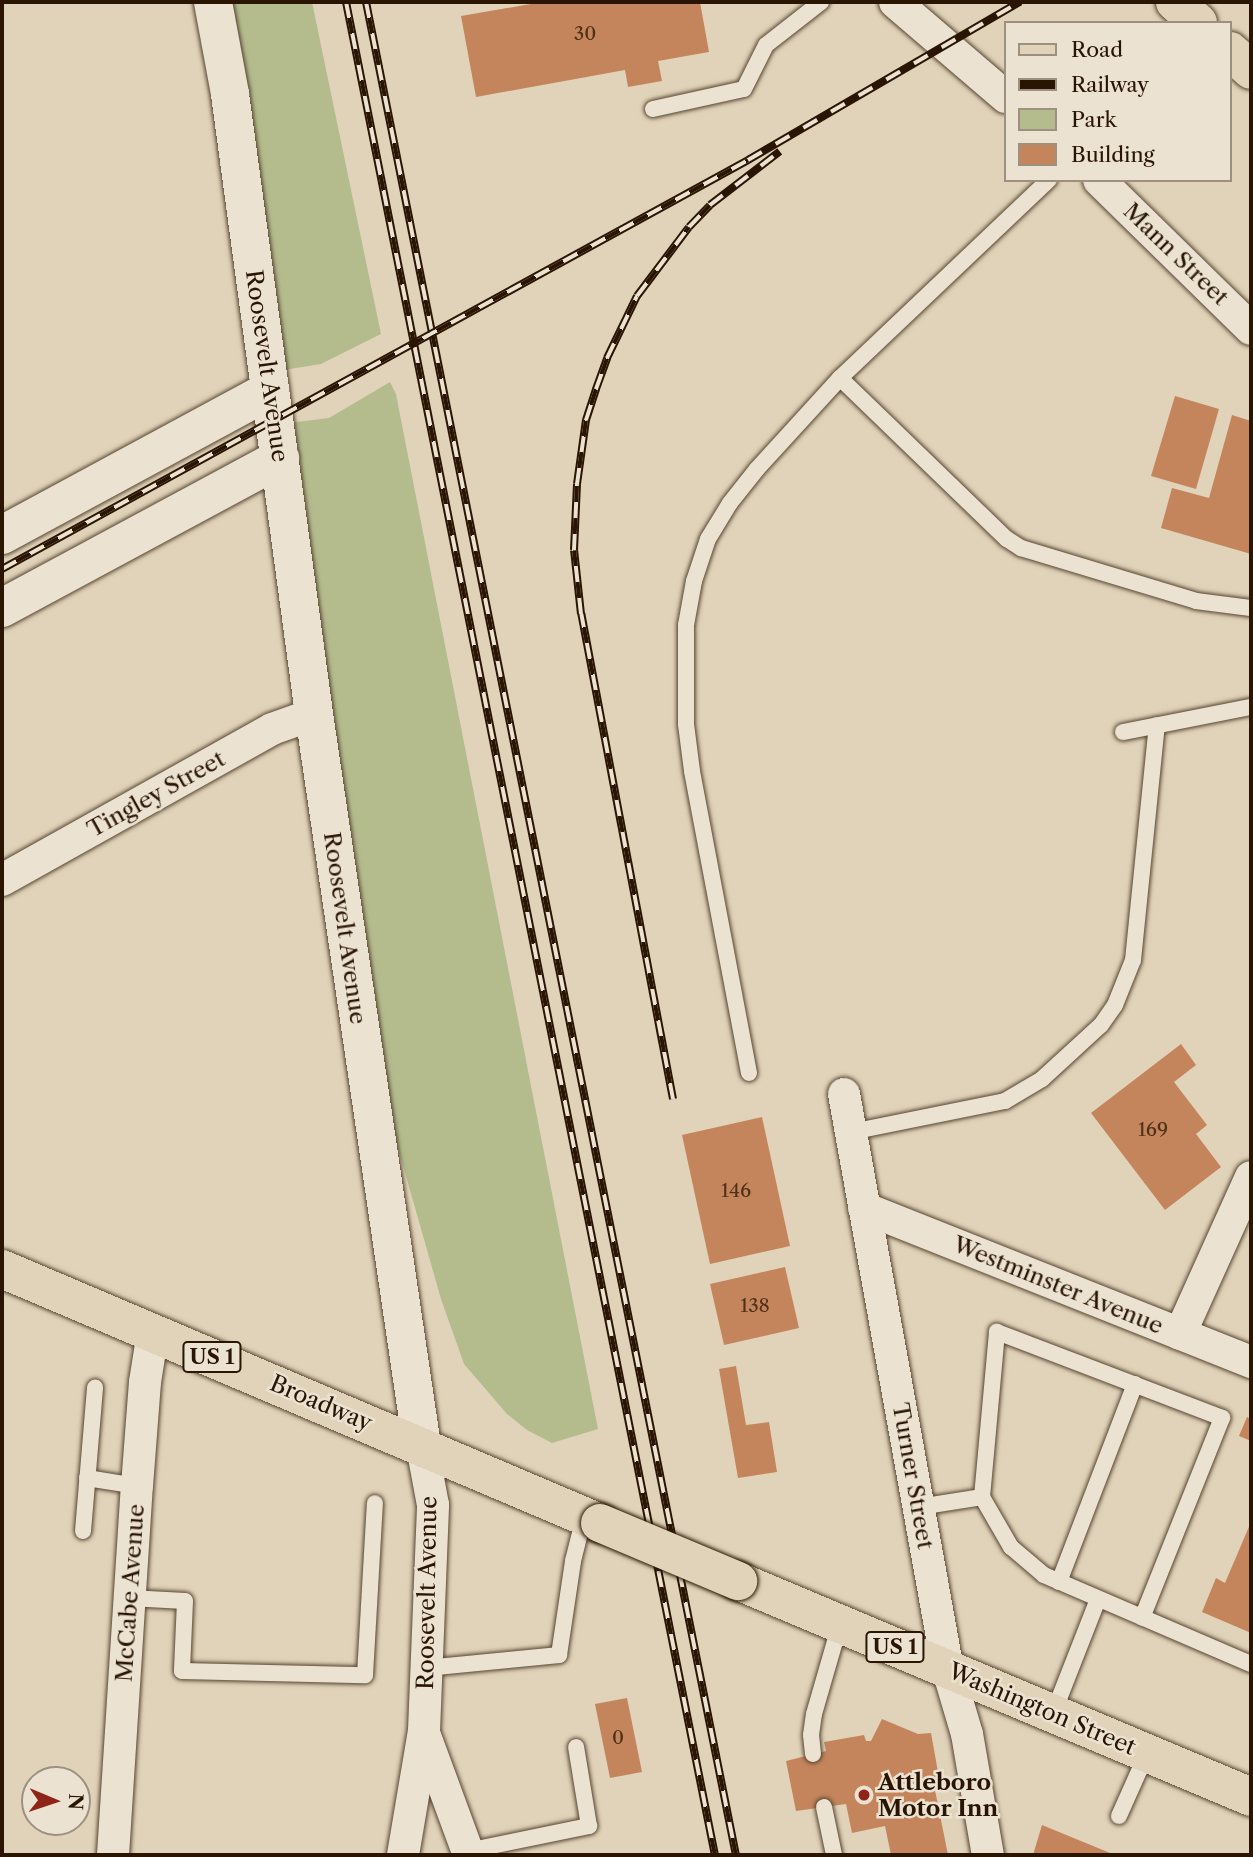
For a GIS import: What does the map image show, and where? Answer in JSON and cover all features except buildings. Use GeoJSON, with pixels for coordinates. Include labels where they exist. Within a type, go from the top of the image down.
{"type":"FeatureCollection","features":[{"type":"Feature","properties":{"kind":"main road"},"geometry":{"type":"LineString","coordinates":[[1175,2],[1196,21]]}},
{"type":"Feature","properties":{"kind":"main road"},"geometry":{"type":"LineString","coordinates":[[1232,53],[1251,70]]}},
{"type":"Feature","properties":{"kind":"main road","name":"Broadway"},"geometry":{"type":"LineString","coordinates":[[2,1269],[592,1519]]}},
{"type":"Feature","properties":{"kind":"main road","name":"Washington Street"},"geometry":{"type":"LineString","coordinates":[[592,1519],[1251,1797]]}},
{"type":"Feature","properties":{"kind":"street","name":"Roosevelt Avenue"},"geometry":{"type":"LineString","coordinates":[[212,2],[230,94],[314,714],[422,1446],[433,1505],[424,1731],[403,1855]]}},
{"type":"Feature","properties":{"kind":"street"},"geometry":{"type":"LineString","coordinates":[[895,2],[1004,95]]}},
{"type":"Feature","properties":{"kind":"street","name":"Mann Street"},"geometry":{"type":"LineString","coordinates":[[1101,182],[1251,329]]}},
{"type":"Feature","properties":{"kind":"street"},"geometry":{"type":"LineString","coordinates":[[2,536],[270,390]]}},
{"type":"Feature","properties":{"kind":"street"},"geometry":{"type":"LineString","coordinates":[[2,608],[280,458]]}},
{"type":"Feature","properties":{"kind":"street","name":"Tingley Street"},"geometry":{"type":"LineString","coordinates":[[2,880],[272,729],[314,714]]}},
{"type":"Feature","properties":{"kind":"street","name":"Turner Street"},"geometry":{"type":"LineString","coordinates":[[844,1094],[948,1670],[967,1734],[988,1855]]}},
{"type":"Feature","properties":{"kind":"street"},"geometry":{"type":"LineString","coordinates":[[1180,1334],[1251,1177]]}},
{"type":"Feature","properties":{"kind":"street","name":"Westminster Avenue"},"geometry":{"type":"LineString","coordinates":[[864,1208],[1251,1362]]}},
{"type":"Feature","properties":{"kind":"street","name":"McCabe Avenue"},"geometry":{"type":"LineString","coordinates":[[113,1855],[137,1486],[145,1382],[153,1332]]}},
{"type":"Feature","properties":{"kind":"street"},"geometry":{"type":"LineString","coordinates":[[424,1731],[468,1853]]}},
{"type":"Feature","properties":{"kind":"lane"},"geometry":{"type":"LineString","coordinates":[[653,109],[744,89],[766,45],[821,2]]}},
{"type":"Feature","properties":{"kind":"lane"},"geometry":{"type":"LineString","coordinates":[[749,1073],[692,771],[684,674],[686,625],[694,581],[708,539],[730,503],[840,378],[1047,182]]}},
{"type":"Feature","properties":{"kind":"lane"},"geometry":{"type":"LineString","coordinates":[[840,378],[1007,539],[1021,548],[1196,601],[1251,608]]}},
{"type":"Feature","properties":{"kind":"lane"},"geometry":{"type":"LineString","coordinates":[[1123,732],[1251,707]]}},
{"type":"Feature","properties":{"kind":"lane"},"geometry":{"type":"LineString","coordinates":[[851,1132],[1005,1101],[1042,1079],[1101,1025],[1115,1004],[1133,960],[1157,725]]}},
{"type":"Feature","properties":{"kind":"lane"},"geometry":{"type":"LineString","coordinates":[[1142,1618],[1222,1418],[997,1332],[982,1497],[1002,1535],[1032,1567],[1059,1583],[1251,1664]]}},
{"type":"Feature","properties":{"kind":"lane"},"geometry":{"type":"LineString","coordinates":[[1059,1583],[1135,1384]]}},
{"type":"Feature","properties":{"kind":"lane"},"geometry":{"type":"LineString","coordinates":[[83,1531],[95,1388]]}},
{"type":"Feature","properties":{"kind":"lane"},"geometry":{"type":"LineString","coordinates":[[88,1478],[137,1486]]}},
{"type":"Feature","properties":{"kind":"lane"},"geometry":{"type":"LineString","coordinates":[[919,1507],[982,1497]]}},
{"type":"Feature","properties":{"kind":"lane"},"geometry":{"type":"LineString","coordinates":[[129,1598],[185,1601],[182,1671],[365,1675],[375,1503]]}},
{"type":"Feature","properties":{"kind":"lane"},"geometry":{"type":"LineString","coordinates":[[426,1668],[559,1655],[573,1561],[592,1519]]}},
{"type":"Feature","properties":{"kind":"lane"},"geometry":{"type":"LineString","coordinates":[[1052,1714],[1098,1599]]}},
{"type":"Feature","properties":{"kind":"lane"},"geometry":{"type":"LineString","coordinates":[[813,1754],[811,1735],[814,1714],[840,1624]]}},
{"type":"Feature","properties":{"kind":"lane"},"geometry":{"type":"LineString","coordinates":[[468,1853],[589,1826],[576,1747]]}},
{"type":"Feature","properties":{"kind":"lane"},"geometry":{"type":"LineString","coordinates":[[1119,1815],[1147,1753]]}},
{"type":"Feature","properties":{"kind":"lane"},"geometry":{"type":"LineString","coordinates":[[824,1807],[834,1855]]}},
{"type":"Feature","properties":{"kind":"green space"},"geometry":{"type":"Polygon","coordinates":[[[195,2],[312,2],[381,334],[321,364],[259,374],[195,2]]]}},
{"type":"Feature","properties":{"kind":"green space"},"geometry":{"type":"Polygon","coordinates":[[[390,382],[396,394],[598,1429],[552,1443],[527,1430],[507,1414],[464,1364],[441,1299],[337,934],[273,425],[329,418],[390,382]]]}},
{"type":"Feature","properties":{"kind":"railway"},"geometry":{"type":"LineString","coordinates":[[346,2],[715,1855]]}},
{"type":"Feature","properties":{"kind":"railway"},"geometry":{"type":"LineString","coordinates":[[366,2],[736,1855]]}},
{"type":"Feature","properties":{"kind":"railway"},"geometry":{"type":"LineString","coordinates":[[2,569],[748,160],[1020,2]]}},
{"type":"Feature","properties":{"kind":"railway"},"geometry":{"type":"LineString","coordinates":[[673,1099],[581,614],[574,550],[577,484],[586,420],[607,358],[637,296],[689,227],[710,205],[780,151]]}},
{"type":"Feature","properties":{"kind":"place","name":"Attleboro Motor Inn"},"geometry":{"type":"Point","coordinates":[864,1795]}}]}
